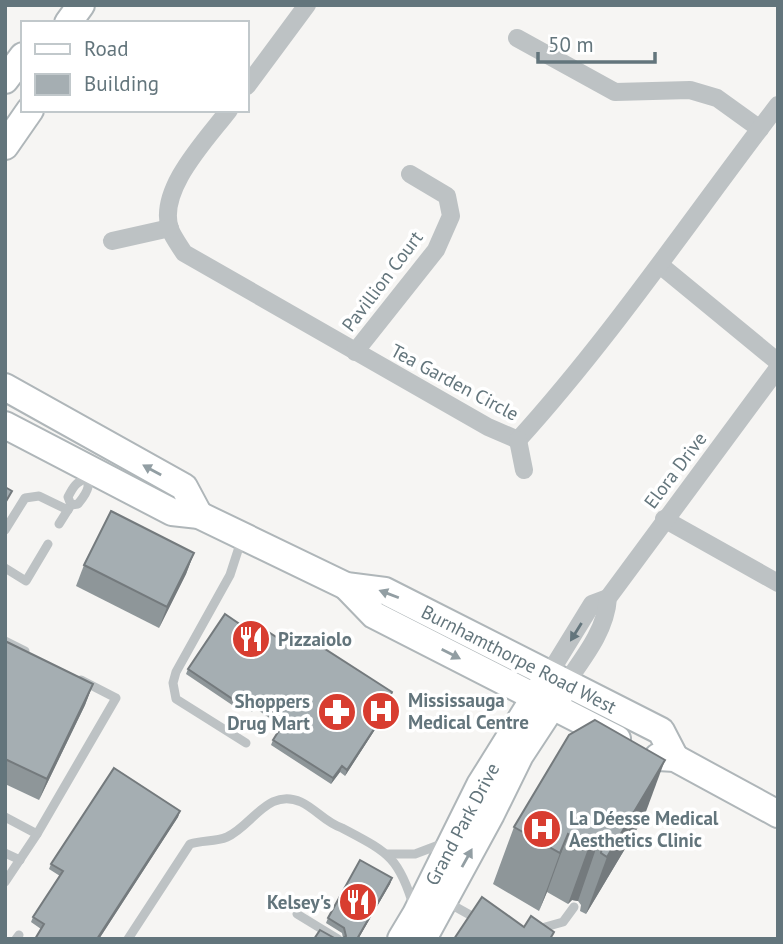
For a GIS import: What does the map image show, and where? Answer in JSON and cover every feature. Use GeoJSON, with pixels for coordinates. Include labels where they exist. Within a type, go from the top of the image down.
{"type":"FeatureCollection","features":[{"type":"Feature","properties":{"kind":"main road"},"geometry":{"type":"LineString","coordinates":[[69,21],[81,5]]}},
{"type":"Feature","properties":{"kind":"main road"},"geometry":{"type":"LineString","coordinates":[[5,80],[21,59]]}},
{"type":"Feature","properties":{"kind":"main road"},"geometry":{"type":"LineString","coordinates":[[5,146],[29,112]]}},
{"type":"Feature","properties":{"kind":"main road"},"geometry":{"type":"LineString","coordinates":[[5,387],[184,487],[199,515]]}},
{"type":"Feature","properties":{"kind":"main road","name":"Burnhamthorpe Road West"},"geometry":{"type":"LineString","coordinates":[[5,425],[89,475],[172,512],[199,515],[346,586],[385,591],[661,731],[675,758]]}},
{"type":"Feature","properties":{"kind":"main road","name":"Burnhamthorpe Road West"},"geometry":{"type":"LineString","coordinates":[[346,586],[374,615],[650,757],[675,758],[778,814]]}},
{"type":"Feature","properties":{"kind":"main road","name":"Grand Park Drive"},"geometry":{"type":"LineString","coordinates":[[419,927],[452,840],[481,785],[558,679]]}},
{"type":"Feature","properties":{"kind":"main road","name":"Grand Park Drive"},"geometry":{"type":"LineString","coordinates":[[401,939],[419,927],[444,900],[491,814],[543,701]]}},
{"type":"Feature","properties":{"kind":"main road"},"geometry":{"type":"LineString","coordinates":[[491,814],[499,810],[533,749],[555,732],[587,724]]}},
{"type":"Feature","properties":{"kind":"street"},"geometry":{"type":"LineString","coordinates":[[248,85],[307,5]]}},
{"type":"Feature","properties":{"kind":"street"},"geometry":{"type":"LineString","coordinates":[[517,38],[615,92],[690,90],[717,98],[760,129]]}},
{"type":"Feature","properties":{"kind":"street","name":"Tea Garden Circle"},"geometry":{"type":"LineString","coordinates":[[170,228],[184,253],[488,428],[518,440],[660,265],[778,105]]}},
{"type":"Feature","properties":{"kind":"street"},"geometry":{"type":"LineString","coordinates":[[112,241],[170,228],[169,206],[176,181],[228,112]]}},
{"type":"Feature","properties":{"kind":"street","name":"Pavillion Court"},"geometry":{"type":"LineString","coordinates":[[355,352],[436,250],[451,216],[447,196],[410,174]]}},
{"type":"Feature","properties":{"kind":"street"},"geometry":{"type":"LineString","coordinates":[[660,265],[778,362]]}},
{"type":"Feature","properties":{"kind":"street","name":"Elora Drive"},"geometry":{"type":"LineString","coordinates":[[558,679],[592,604],[608,598],[778,368]]}},
{"type":"Feature","properties":{"kind":"street"},"geometry":{"type":"LineString","coordinates":[[518,440],[524,470]]}},
{"type":"Feature","properties":{"kind":"street"},"geometry":{"type":"LineString","coordinates":[[664,519],[778,583]]}},
{"type":"Feature","properties":{"kind":"lane"},"geometry":{"type":"LineString","coordinates":[[60,524],[69,508],[68,497],[72,489],[77,482],[89,475]]}},
{"type":"Feature","properties":{"kind":"lane"},"geometry":{"type":"LineString","coordinates":[[5,530],[25,498],[39,496],[69,508]]}},
{"type":"Feature","properties":{"kind":"lane"},"geometry":{"type":"LineString","coordinates":[[243,537],[230,575],[176,672],[173,683],[176,699],[246,743]]}},
{"type":"Feature","properties":{"kind":"lane"},"geometry":{"type":"LineString","coordinates":[[5,568],[26,581],[48,544]]}},
{"type":"Feature","properties":{"kind":"lane"},"geometry":{"type":"LineString","coordinates":[[5,641],[30,653]]}},
{"type":"Feature","properties":{"kind":"lane"},"geometry":{"type":"LineString","coordinates":[[5,881],[37,834],[116,698],[67,673]]}},
{"type":"Feature","properties":{"kind":"lane"},"geometry":{"type":"LineString","coordinates":[[128,939],[190,844],[200,841],[214,842],[230,836],[263,806],[277,800],[289,799],[301,802],[334,826],[388,854],[403,876],[419,927]]}},
{"type":"Feature","properties":{"kind":"lane"},"geometry":{"type":"LineString","coordinates":[[5,817],[37,834]]}},
{"type":"Feature","properties":{"kind":"lane"},"geometry":{"type":"LineString","coordinates":[[388,854],[415,854],[452,840]]}},
{"type":"Feature","properties":{"kind":"lane"},"geometry":{"type":"LineString","coordinates":[[5,853],[20,860]]}},
{"type":"Feature","properties":{"kind":"lane"},"geometry":{"type":"LineString","coordinates":[[444,900],[488,926]]}},
{"type":"Feature","properties":{"kind":"lane"},"geometry":{"type":"LineString","coordinates":[[532,939],[538,929],[563,922],[574,907]]}},
{"type":"Feature","properties":{"kind":"lane"},"geometry":{"type":"LineString","coordinates":[[297,914],[338,939]]}},
{"type":"Feature","properties":{"kind":"building"},"geometry":{"type":"Polygon","coordinates":[[[5,487],[12,491],[5,503],[5,487]]]}},
{"type":"Feature","properties":{"kind":"building"},"geometry":{"type":"Polygon","coordinates":[[[111,511],[194,553],[167,607],[84,565],[111,511]]]}},
{"type":"Feature","properties":{"kind":"building"},"geometry":{"type":"Polygon","coordinates":[[[225,614],[247,629],[250,627],[262,635],[265,630],[278,638],[280,634],[294,643],[297,638],[311,647],[314,642],[392,692],[376,726],[347,770],[342,766],[333,778],[273,740],[285,721],[257,702],[254,706],[246,701],[243,706],[188,669],[225,614]]]}},
{"type":"Feature","properties":{"kind":"building"},"geometry":{"type":"Polygon","coordinates":[[[5,641],[93,684],[47,779],[5,759],[5,641]]]}},
{"type":"Feature","properties":{"kind":"building"},"geometry":{"type":"Polygon","coordinates":[[[595,720],[665,760],[607,857],[601,853],[602,847],[598,843],[589,846],[568,834],[560,853],[514,827],[569,735],[595,720]]]}},
{"type":"Feature","properties":{"kind":"building"},"geometry":{"type":"Polygon","coordinates":[[[114,768],[180,811],[97,939],[35,939],[44,924],[33,917],[63,871],[51,864],[114,768]]]}},
{"type":"Feature","properties":{"kind":"building","name":"Kelsey's"},"geometry":{"type":"Polygon","coordinates":[[[360,860],[392,878],[357,939],[342,939],[346,936],[344,928],[328,918],[360,860]]]}},
{"type":"Feature","properties":{"kind":"building"},"geometry":{"type":"Polygon","coordinates":[[[482,897],[524,927],[531,916],[554,932],[550,939],[454,939],[482,897]]]}},
{"type":"Feature","properties":{"kind":"building"},"geometry":{"type":"Polygon","coordinates":[[[320,930],[336,939],[314,939],[320,930]]]}},
{"type":"Feature","properties":{"kind":"place","name":"Pizzaiolo"},"geometry":{"type":"Point","coordinates":[251,639]}},
{"type":"Feature","properties":{"kind":"place","name":"Mississauga Medical Centre"},"geometry":{"type":"Point","coordinates":[381,711]}},
{"type":"Feature","properties":{"kind":"place","name":"Shoppers Drug Mart"},"geometry":{"type":"Point","coordinates":[337,712]}},
{"type":"Feature","properties":{"kind":"place","name":"La Déesse Medical Aesthetics Clinic"},"geometry":{"type":"Point","coordinates":[542,829]}},
{"type":"Feature","properties":{"kind":"place","name":"Kelsey's"},"geometry":{"type":"Point","coordinates":[358,902]}}]}
